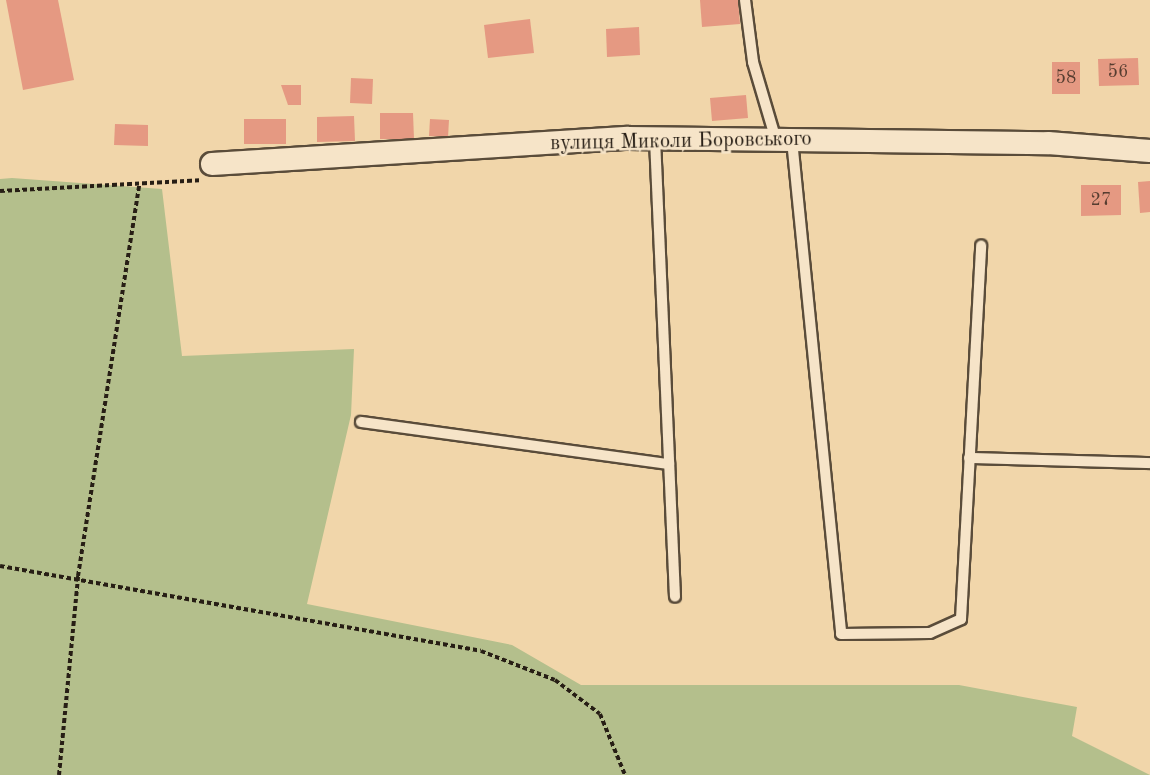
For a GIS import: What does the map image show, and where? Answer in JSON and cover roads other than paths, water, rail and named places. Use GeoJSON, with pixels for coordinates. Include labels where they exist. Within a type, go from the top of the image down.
{"type":"FeatureCollection","features":[{"type":"Feature","properties":{"kind":"street","name":"вулиця Миколи Боровського"},"geometry":{"type":"LineString","coordinates":[[212,164],[655,139],[1048,143],[1150,151]]}},
{"type":"Feature","properties":{"kind":"lane"},"geometry":{"type":"LineString","coordinates":[[745,0],[753,62],[784,140],[841,634],[930,633],[961,619],[981,246]]}},
{"type":"Feature","properties":{"kind":"lane"},"geometry":{"type":"LineString","coordinates":[[655,139],[675,597]]}},
{"type":"Feature","properties":{"kind":"lane"},"geometry":{"type":"LineString","coordinates":[[361,422],[669,464]]}},
{"type":"Feature","properties":{"kind":"lane"},"geometry":{"type":"LineString","coordinates":[[969,459],[1150,463]]}}]}
